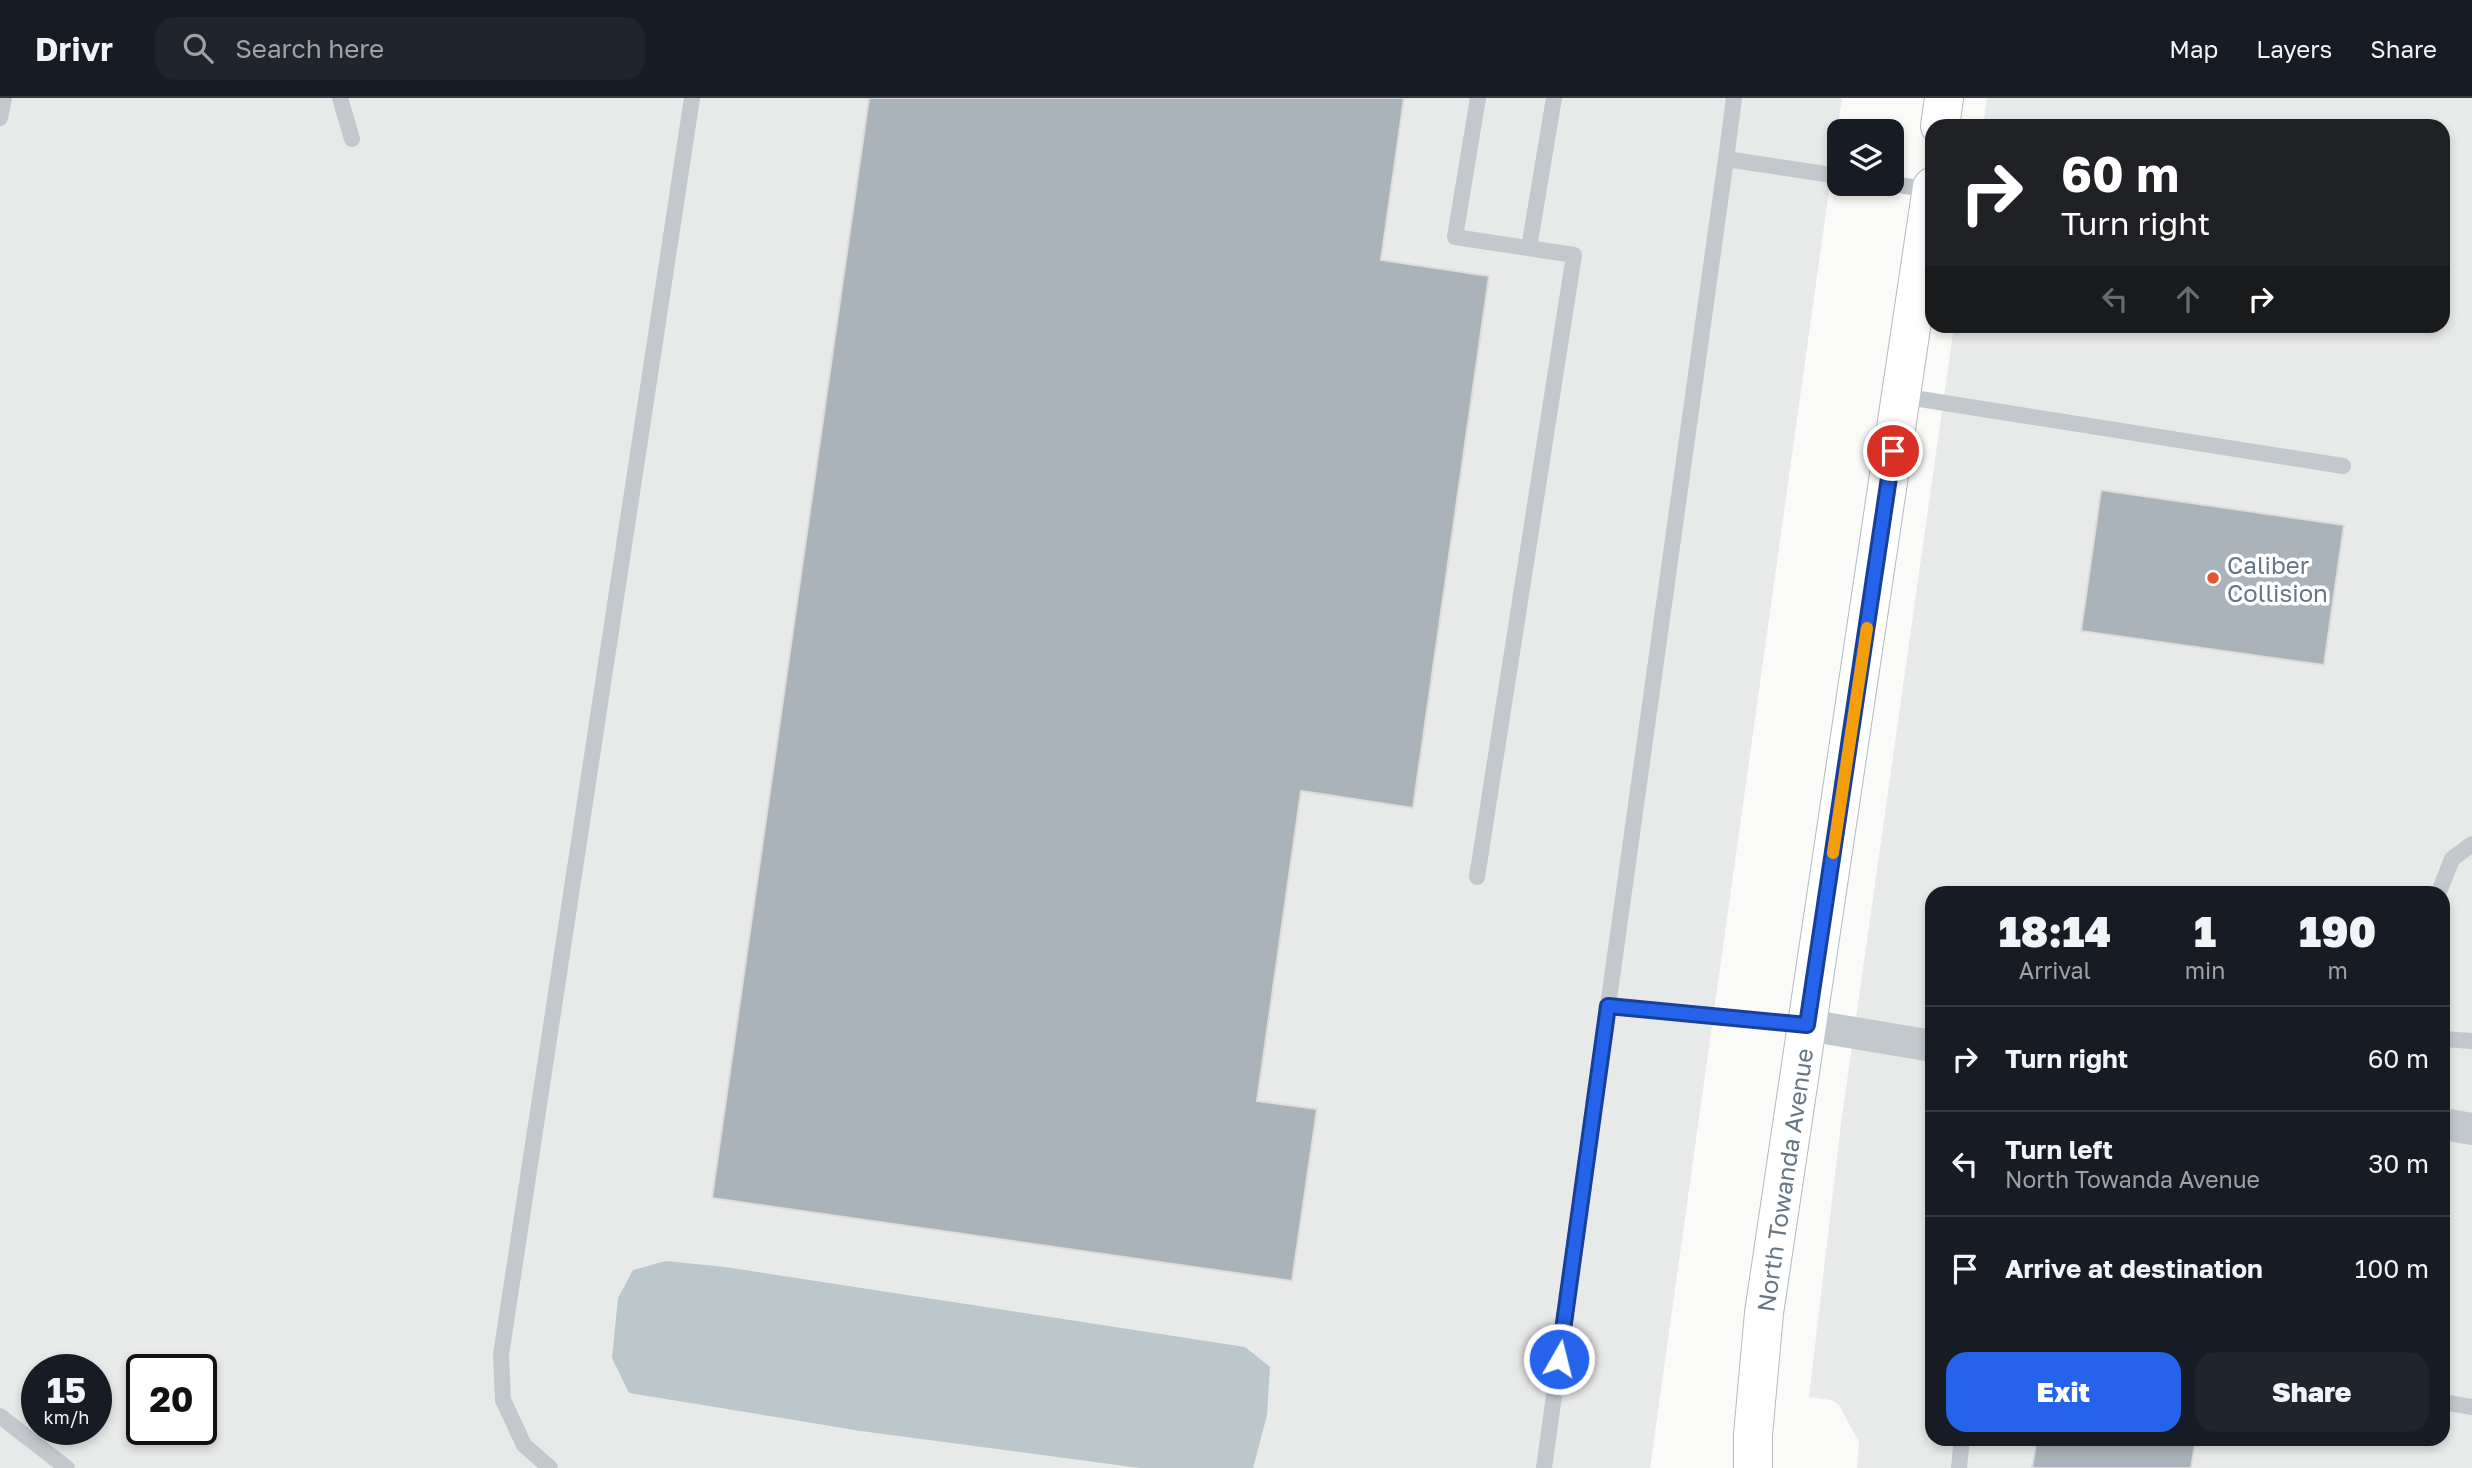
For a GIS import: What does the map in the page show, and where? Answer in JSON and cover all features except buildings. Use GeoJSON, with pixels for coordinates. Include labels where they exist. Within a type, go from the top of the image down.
{"type":"FeatureCollection","features":[{"type":"Feature","properties":{"kind":"main road"},"geometry":{"type":"LineString","coordinates":[[1941,119],[1944,98]]}},
{"type":"Feature","properties":{"kind":"main road","name":"North Towanda Avenue"},"geometry":{"type":"LineString","coordinates":[[1753,1468],[1753,1435],[1764,1312],[1925,236]]}},
{"type":"Feature","properties":{"kind":"street"},"geometry":{"type":"LineString","coordinates":[[1807,1025],[1925,1045]]}},
{"type":"Feature","properties":{"kind":"street"},"geometry":{"type":"LineString","coordinates":[[2450,1125],[2472,1129]]}},
{"type":"Feature","properties":{"kind":"lane"},"geometry":{"type":"LineString","coordinates":[[0,118],[4,98]]}},
{"type":"Feature","properties":{"kind":"lane"},"geometry":{"type":"LineString","coordinates":[[340,98],[352,139]]}},
{"type":"Feature","properties":{"kind":"lane"},"geometry":{"type":"LineString","coordinates":[[550,1468],[524,1445],[503,1399],[500,1355],[692,98]]}},
{"type":"Feature","properties":{"kind":"lane"},"geometry":{"type":"LineString","coordinates":[[1478,98],[1455,237],[1574,255],[1478,877]]}},
{"type":"Feature","properties":{"kind":"lane"},"geometry":{"type":"LineString","coordinates":[[1529,248],[1554,98]]}},
{"type":"Feature","properties":{"kind":"lane"},"geometry":{"type":"LineString","coordinates":[[1544,1468],[1734,98]]}},
{"type":"Feature","properties":{"kind":"lane"},"geometry":{"type":"LineString","coordinates":[[1726,159],[1827,174]]}},
{"type":"Feature","properties":{"kind":"lane"},"geometry":{"type":"LineString","coordinates":[[1904,186],[1925,188]]}},
{"type":"Feature","properties":{"kind":"lane"},"geometry":{"type":"LineString","coordinates":[[1901,396],[2343,466]]}},
{"type":"Feature","properties":{"kind":"lane"},"geometry":{"type":"LineString","coordinates":[[2441,886],[2452,859],[2472,844]]}},
{"type":"Feature","properties":{"kind":"lane"},"geometry":{"type":"LineString","coordinates":[[1608,1006],[1807,1025]]}},
{"type":"Feature","properties":{"kind":"lane"},"geometry":{"type":"LineString","coordinates":[[2450,1039],[2472,1041]]}},
{"type":"Feature","properties":{"kind":"lane"},"geometry":{"type":"LineString","coordinates":[[2450,1403],[2472,1408]]}},
{"type":"Feature","properties":{"kind":"lane"},"geometry":{"type":"LineString","coordinates":[[0,1416],[67,1468]]}},
{"type":"Feature","properties":{"kind":"lane"},"geometry":{"type":"LineString","coordinates":[[1959,1468],[1961,1446]]}},
{"type":"Feature","properties":{"kind":"shaded area"},"geometry":{"type":"Polygon","coordinates":[[[0,98],[1842,98],[1839,119],[1827,119],[1828,196],[1650,1468],[0,1468],[0,98]]]}},
{"type":"Feature","properties":{"kind":"shaded area"},"geometry":{"type":"Polygon","coordinates":[[[1987,98],[2472,98],[2472,1468],[1857,1468],[1859,1442],[1839,1405],[1831,1400],[1809,1397],[1841,1124],[1953,333],[2450,333],[2450,119],[1984,119],[1987,98]]]}},
{"type":"Feature","properties":{"kind":"shaded area"},"geometry":{"type":"Polygon","coordinates":[[[666,1261],[725,1267],[1245,1347],[1270,1367],[1267,1415],[1253,1468],[1140,1468],[861,1431],[629,1393],[612,1358],[618,1298],[633,1270],[666,1261]]]}},
{"type":"Feature","properties":{"kind":"slow traffic"},"geometry":{"type":"LineString","coordinates":[[1833,853],[1867,628]]}},
{"type":"Feature","properties":{"kind":"place","name":"Caliber Collision"},"geometry":{"type":"Point","coordinates":[2213,578]}},
{"type":"Feature","properties":{"kind":"route"},"geometry":{"type":"LineString","coordinates":[[1559,1359],[1608,1006],[1807,1025],[1893,451]]}}]}
